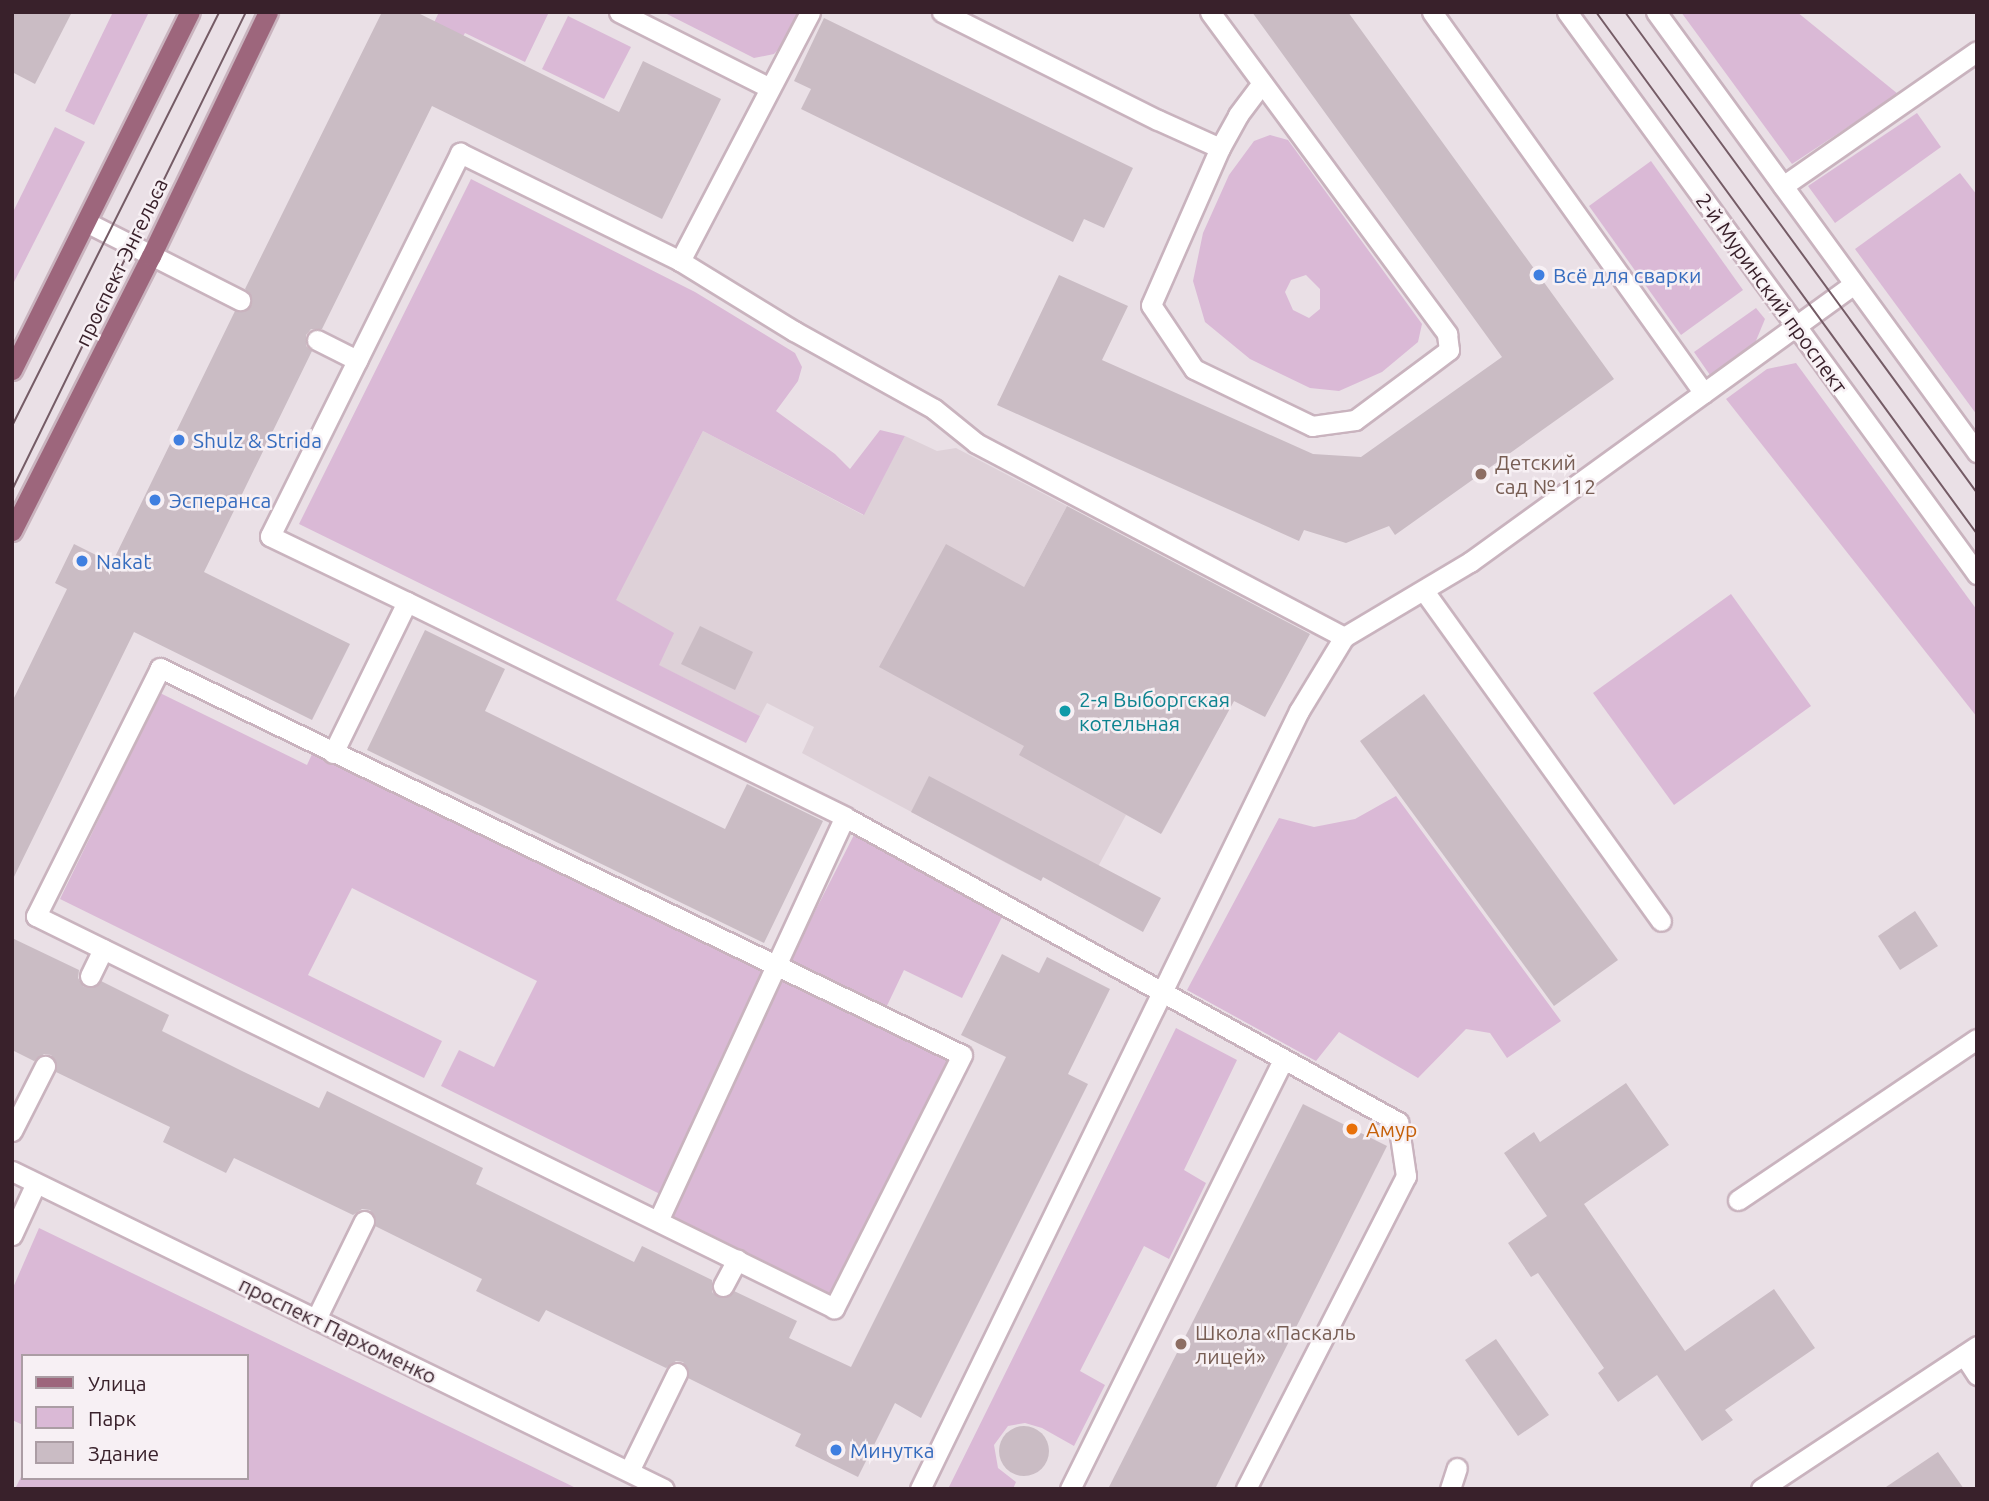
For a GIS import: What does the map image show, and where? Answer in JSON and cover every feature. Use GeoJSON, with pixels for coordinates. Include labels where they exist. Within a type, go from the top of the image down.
{"type":"FeatureCollection","features":[{"type":"Feature","properties":{"kind":"main road"},"geometry":{"type":"LineString","coordinates":[[12,370],[190,12]]}},
{"type":"Feature","properties":{"kind":"main road","name":"проспект Энгельса"},"geometry":{"type":"LineString","coordinates":[[12,531],[150,256],[268,12]]}},
{"type":"Feature","properties":{"kind":"main road"},"geometry":{"type":"LineString","coordinates":[[619,12],[770,88]]}},
{"type":"Feature","properties":{"kind":"main road"},"geometry":{"type":"LineString","coordinates":[[680,261],[810,12]]}},
{"type":"Feature","properties":{"kind":"main road"},"geometry":{"type":"LineString","coordinates":[[942,12],[1220,148]]}},
{"type":"Feature","properties":{"kind":"main road"},"geometry":{"type":"LineString","coordinates":[[1210,12],[1447,334],[1449,349],[1355,420],[1312,426],[1195,369],[1151,305],[1220,148],[1238,115],[1262,83]]}},
{"type":"Feature","properties":{"kind":"main road"},"geometry":{"type":"LineString","coordinates":[[1432,12],[1704,393]]}},
{"type":"Feature","properties":{"kind":"main road","name":"2-й Муринский проспект"},"geometry":{"type":"LineString","coordinates":[[1567,12],[1977,574]]}},
{"type":"Feature","properties":{"kind":"main road"},"geometry":{"type":"LineString","coordinates":[[1656,12],[1977,452]]}},
{"type":"Feature","properties":{"kind":"main road"},"geometry":{"type":"LineString","coordinates":[[1783,186],[1977,51]]}},
{"type":"Feature","properties":{"kind":"main road"},"geometry":{"type":"LineString","coordinates":[[1246,1489],[1406,1176],[1398,1122],[845,817],[270,536],[460,153],[680,261],[794,331],[934,408],[976,443],[1344,637]]}},
{"type":"Feature","properties":{"kind":"main road"},"geometry":{"type":"LineString","coordinates":[[86,222],[240,300]]}},
{"type":"Feature","properties":{"kind":"main road"},"geometry":{"type":"LineString","coordinates":[[920,1489],[1299,711],[1344,637],[1470,562],[1854,284]]}},
{"type":"Feature","properties":{"kind":"main road"},"geometry":{"type":"LineString","coordinates":[[317,340],[357,360]]}},
{"type":"Feature","properties":{"kind":"main road"},"geometry":{"type":"LineString","coordinates":[[1424,591],[1661,921]]}},
{"type":"Feature","properties":{"kind":"main road"},"geometry":{"type":"LineString","coordinates":[[333,752],[407,602]]}},
{"type":"Feature","properties":{"kind":"main road"},"geometry":{"type":"LineString","coordinates":[[160,668],[962,1055],[835,1308],[103,949],[36,916],[160,668]]}},
{"type":"Feature","properties":{"kind":"main road"},"geometry":{"type":"LineString","coordinates":[[658,1221],[845,817]]}},
{"type":"Feature","properties":{"kind":"main road"},"geometry":{"type":"LineString","coordinates":[[90,976],[103,949]]}},
{"type":"Feature","properties":{"kind":"main road"},"geometry":{"type":"LineString","coordinates":[[1738,1200],[1977,1039]]}},
{"type":"Feature","properties":{"kind":"main road"},"geometry":{"type":"LineString","coordinates":[[1070,1489],[1283,1060]]}},
{"type":"Feature","properties":{"kind":"main road"},"geometry":{"type":"LineString","coordinates":[[12,1131],[45,1066]]}},
{"type":"Feature","properties":{"kind":"main road","name":"проспект Пархоменко"},"geometry":{"type":"LineString","coordinates":[[12,1171],[664,1489]]}},
{"type":"Feature","properties":{"kind":"main road"},"geometry":{"type":"LineString","coordinates":[[12,1235],[36,1183]]}},
{"type":"Feature","properties":{"kind":"main road"},"geometry":{"type":"LineString","coordinates":[[316,1319],[364,1221]]}},
{"type":"Feature","properties":{"kind":"main road"},"geometry":{"type":"LineString","coordinates":[[723,1286],[737,1260]]}},
{"type":"Feature","properties":{"kind":"main road"},"geometry":{"type":"LineString","coordinates":[[1761,1489],[1970,1350],[1977,1375]]}},
{"type":"Feature","properties":{"kind":"main road"},"geometry":{"type":"LineString","coordinates":[[629,1471],[677,1373]]}},
{"type":"Feature","properties":{"kind":"main road"},"geometry":{"type":"LineString","coordinates":[[1450,1489],[1457,1468]]}},
{"type":"Feature","properties":{"kind":"shaded area"},"geometry":{"type":"Polygon","coordinates":[[[703,431],[863,515],[905,436],[937,451],[956,448],[1067,506],[1024,587],[1234,701],[1162,833],[1126,815],[1081,898],[1043,876],[1041,881],[1006,863],[802,753],[814,727],[767,703],[760,716],[658,665],[615,600],[703,431]]]}},
{"type":"Feature","properties":{"kind":"green space"},"geometry":{"type":"Polygon","coordinates":[[[113,12],[149,12],[94,125],[65,111],[113,12]]]}},
{"type":"Feature","properties":{"kind":"green space"},"geometry":{"type":"Polygon","coordinates":[[[439,12],[549,12],[525,62],[465,33],[459,43],[431,29],[439,12]]]}},
{"type":"Feature","properties":{"kind":"green space"},"geometry":{"type":"Polygon","coordinates":[[[663,12],[802,12],[786,42],[774,54],[754,58],[663,12]]]}},
{"type":"Feature","properties":{"kind":"green space"},"geometry":{"type":"Polygon","coordinates":[[[1681,12],[1797,12],[1898,94],[1792,164],[1681,12]]]}},
{"type":"Feature","properties":{"kind":"green space"},"geometry":{"type":"Polygon","coordinates":[[[568,16],[631,47],[604,99],[542,69],[568,16]]]}},
{"type":"Feature","properties":{"kind":"green space"},"geometry":{"type":"Polygon","coordinates":[[[1917,113],[1941,147],[1835,223],[1808,186],[1917,113]]]}},
{"type":"Feature","properties":{"kind":"green space"},"geometry":{"type":"Polygon","coordinates":[[[55,127],[85,142],[13,284],[12,214],[55,127]]]}},
{"type":"Feature","properties":{"kind":"green space"},"geometry":{"type":"Polygon","coordinates":[[[1270,135],[1288,140],[1422,324],[1418,342],[1382,372],[1339,391],[1310,388],[1250,359],[1205,322],[1193,281],[1203,233],[1229,175],[1254,141],[1270,135]],[[1306,275],[1291,280],[1285,292],[1293,310],[1309,318],[1320,309],[1320,289],[1306,275]]]}},
{"type":"Feature","properties":{"kind":"green space"},"geometry":{"type":"Polygon","coordinates":[[[1651,161],[1743,290],[1681,335],[1589,206],[1651,161]]]}},
{"type":"Feature","properties":{"kind":"green space"},"geometry":{"type":"Polygon","coordinates":[[[1960,173],[1977,195],[1977,415],[1855,249],[1960,173]]]}},
{"type":"Feature","properties":{"kind":"green space"},"geometry":{"type":"Polygon","coordinates":[[[471,179],[695,292],[795,353],[802,367],[798,381],[776,411],[835,454],[850,469],[880,430],[905,436],[864,515],[703,431],[616,600],[674,633],[659,665],[760,716],[746,743],[299,524],[471,179]]]}},
{"type":"Feature","properties":{"kind":"green space"},"geometry":{"type":"Polygon","coordinates":[[[1756,308],[1765,319],[1753,348],[1712,378],[1694,352],[1756,308]]]}},
{"type":"Feature","properties":{"kind":"green space"},"geometry":{"type":"Polygon","coordinates":[[[1796,363],[1977,610],[1977,717],[1726,399],[1767,369],[1796,363]]]}},
{"type":"Feature","properties":{"kind":"green space"},"geometry":{"type":"Polygon","coordinates":[[[1731,594],[1811,706],[1674,805],[1593,693],[1731,594]]]}},
{"type":"Feature","properties":{"kind":"green space"},"geometry":{"type":"Polygon","coordinates":[[[160,693],[307,765],[313,752],[763,967],[766,973],[662,1195],[441,1086],[459,1050],[494,1067],[537,981],[352,888],[308,975],[442,1041],[424,1078],[60,899],[160,693]]]}},
{"type":"Feature","properties":{"kind":"green space"},"geometry":{"type":"Polygon","coordinates":[[[1396,796],[1561,1021],[1507,1058],[1490,1033],[1466,1029],[1418,1078],[1339,1032],[1316,1061],[1187,990],[1279,818],[1314,827],[1355,819],[1396,796]]]}},
{"type":"Feature","properties":{"kind":"green space"},"geometry":{"type":"Polygon","coordinates":[[[855,833],[1004,913],[962,998],[904,970],[884,1012],[788,964],[855,833]]]}},
{"type":"Feature","properties":{"kind":"green space"},"geometry":{"type":"Polygon","coordinates":[[[780,977],[950,1059],[831,1298],[669,1217],[780,977]]]}},
{"type":"Feature","properties":{"kind":"green space"},"geometry":{"type":"Polygon","coordinates":[[[1176,1028],[1237,1060],[1184,1170],[1206,1183],[1169,1259],[1144,1246],[1080,1371],[1105,1385],[1074,1446],[1042,1428],[1025,1423],[1008,1426],[994,1445],[998,1468],[1016,1482],[1013,1489],[948,1489],[1176,1028]]]}},
{"type":"Feature","properties":{"kind":"green space"},"geometry":{"type":"Polygon","coordinates":[[[39,1228],[578,1489],[15,1489],[21,1477],[21,1480],[248,1480],[248,1354],[21,1354],[21,1424],[12,1420],[12,1290],[39,1228]]]}},
{"type":"Feature","properties":{"kind":"building"},"geometry":{"type":"Polygon","coordinates":[[[12,12],[72,12],[35,84],[12,72],[12,12]]]}},
{"type":"Feature","properties":{"kind":"building"},"geometry":{"type":"Polygon","coordinates":[[[382,12],[416,12],[619,112],[643,61],[721,99],[662,219],[432,106],[322,329],[311,329],[306,335],[306,346],[312,351],[204,572],[350,644],[312,720],[134,632],[12,881],[12,702],[67,589],[55,583],[74,544],[112,563],[235,311],[246,311],[251,305],[251,294],[245,289],[382,12]]]}},
{"type":"Feature","properties":{"kind":"building"},"geometry":{"type":"Polygon","coordinates":[[[1252,12],[1348,12],[1614,379],[1395,535],[1389,526],[1346,543],[1304,530],[1299,541],[997,405],[1059,275],[1128,306],[1102,360],[1313,454],[1361,457],[1502,357],[1252,12]]]}},
{"type":"Feature","properties":{"kind":"building"},"geometry":{"type":"Polygon","coordinates":[[[824,18],[1133,168],[1104,228],[1084,219],[1073,242],[801,109],[811,89],[794,81],[824,18]]]}},
{"type":"Feature","properties":{"kind":"building"},"geometry":{"type":"Polygon","coordinates":[[[1067,506],[1310,634],[1265,717],[1234,701],[1161,834],[1019,755],[1024,746],[879,667],[946,544],[1024,587],[1067,506]]]}},
{"type":"Feature","properties":{"kind":"building"},"geometry":{"type":"Polygon","coordinates":[[[700,626],[753,652],[735,690],[681,664],[700,626]]]}},
{"type":"Feature","properties":{"kind":"building"},"geometry":{"type":"Polygon","coordinates":[[[425,630],[505,669],[485,711],[725,829],[747,784],[823,821],[764,943],[367,750],[425,630]]]}},
{"type":"Feature","properties":{"kind":"building"},"geometry":{"type":"Polygon","coordinates":[[[1424,694],[1618,960],[1554,1006],[1360,741],[1424,694]]]}},
{"type":"Feature","properties":{"kind":"building"},"geometry":{"type":"Polygon","coordinates":[[[929,776],[1161,898],[1143,932],[1043,877],[1041,881],[911,812],[929,776]]]}},
{"type":"Feature","properties":{"kind":"building"},"geometry":{"type":"Polygon","coordinates":[[[1915,911],[1938,946],[1900,970],[1878,936],[1915,911]]]}},
{"type":"Feature","properties":{"kind":"building"},"geometry":{"type":"Polygon","coordinates":[[[12,938],[79,970],[78,978],[84,987],[92,988],[101,981],[169,1015],[162,1031],[242,1071],[319,1108],[327,1091],[483,1168],[476,1184],[634,1262],[642,1246],[712,1280],[712,1292],[718,1297],[729,1297],[734,1291],[797,1321],[789,1338],[851,1367],[1006,1057],[961,1035],[1002,954],[1039,973],[1047,957],[1110,989],[1068,1074],[1088,1084],[921,1418],[895,1403],[858,1477],[795,1446],[801,1434],[688,1378],[689,1371],[683,1362],[676,1361],[666,1368],[546,1310],[539,1322],[476,1291],[482,1279],[375,1226],[376,1219],[370,1210],[362,1209],[353,1215],[234,1158],[226,1173],[163,1142],[170,1127],[56,1072],[57,1065],[51,1055],[44,1054],[34,1061],[12,1050],[12,938]]]}},
{"type":"Feature","properties":{"kind":"building"},"geometry":{"type":"Polygon","coordinates":[[[1626,1083],[1669,1145],[1584,1204],[1685,1351],[1774,1289],[1815,1348],[1725,1410],[1733,1420],[1702,1441],[1657,1375],[1618,1402],[1598,1373],[1604,1368],[1538,1273],[1531,1277],[1508,1243],[1547,1216],[1504,1153],[1534,1132],[1540,1142],[1626,1083]]]}},
{"type":"Feature","properties":{"kind":"building"},"geometry":{"type":"Polygon","coordinates":[[[1303,1104],[1387,1146],[1215,1489],[1108,1489],[1303,1104]]]}},
{"type":"Feature","properties":{"kind":"building"},"geometry":{"type":"Polygon","coordinates":[[[1496,1339],[1549,1415],[1518,1436],[1465,1360],[1496,1339]]]}},
{"type":"Feature","properties":{"kind":"building"},"geometry":{"type":"Polygon","coordinates":[[[1024,1426],[1041,1434],[1049,1451],[1041,1468],[1024,1476],[1007,1468],[999,1451],[1007,1434],[1024,1426]]]}},
{"type":"Feature","properties":{"kind":"building"},"geometry":{"type":"Polygon","coordinates":[[[1938,1452],[1964,1489],[1883,1489],[1938,1452]]]}},
{"type":"Feature","properties":{"kind":"tram line"},"geometry":{"type":"LineString","coordinates":[[12,426],[219,12]]}},
{"type":"Feature","properties":{"kind":"tram line"},"geometry":{"type":"LineString","coordinates":[[12,490],[246,12]]}},
{"type":"Feature","properties":{"kind":"tram line"},"geometry":{"type":"LineString","coordinates":[[1596,12],[1977,534]]}},
{"type":"Feature","properties":{"kind":"tram line"},"geometry":{"type":"LineString","coordinates":[[1625,12],[1977,493]]}},
{"type":"Feature","properties":{"kind":"place","name":"Всё для сварки"},"geometry":{"type":"Point","coordinates":[1539,275]}},
{"type":"Feature","properties":{"kind":"place","name":"Shulz & Strida"},"geometry":{"type":"Point","coordinates":[179,440]}},
{"type":"Feature","properties":{"kind":"place","name":"Детский сад № 112"},"geometry":{"type":"Point","coordinates":[1481,474]}},
{"type":"Feature","properties":{"kind":"place","name":"Эсперанса"},"geometry":{"type":"Point","coordinates":[155,500]}},
{"type":"Feature","properties":{"kind":"place","name":"Nakat"},"geometry":{"type":"Point","coordinates":[82,561]}},
{"type":"Feature","properties":{"kind":"place","name":"2-я Выборгская котельная"},"geometry":{"type":"Point","coordinates":[1065,711]}},
{"type":"Feature","properties":{"kind":"place","name":"Амур"},"geometry":{"type":"Point","coordinates":[1352,1129]}},
{"type":"Feature","properties":{"kind":"place","name":"Школа «Паскаль лицей»"},"geometry":{"type":"Point","coordinates":[1181,1344]}},
{"type":"Feature","properties":{"kind":"place","name":"Минутка"},"geometry":{"type":"Point","coordinates":[836,1450]}}]}
